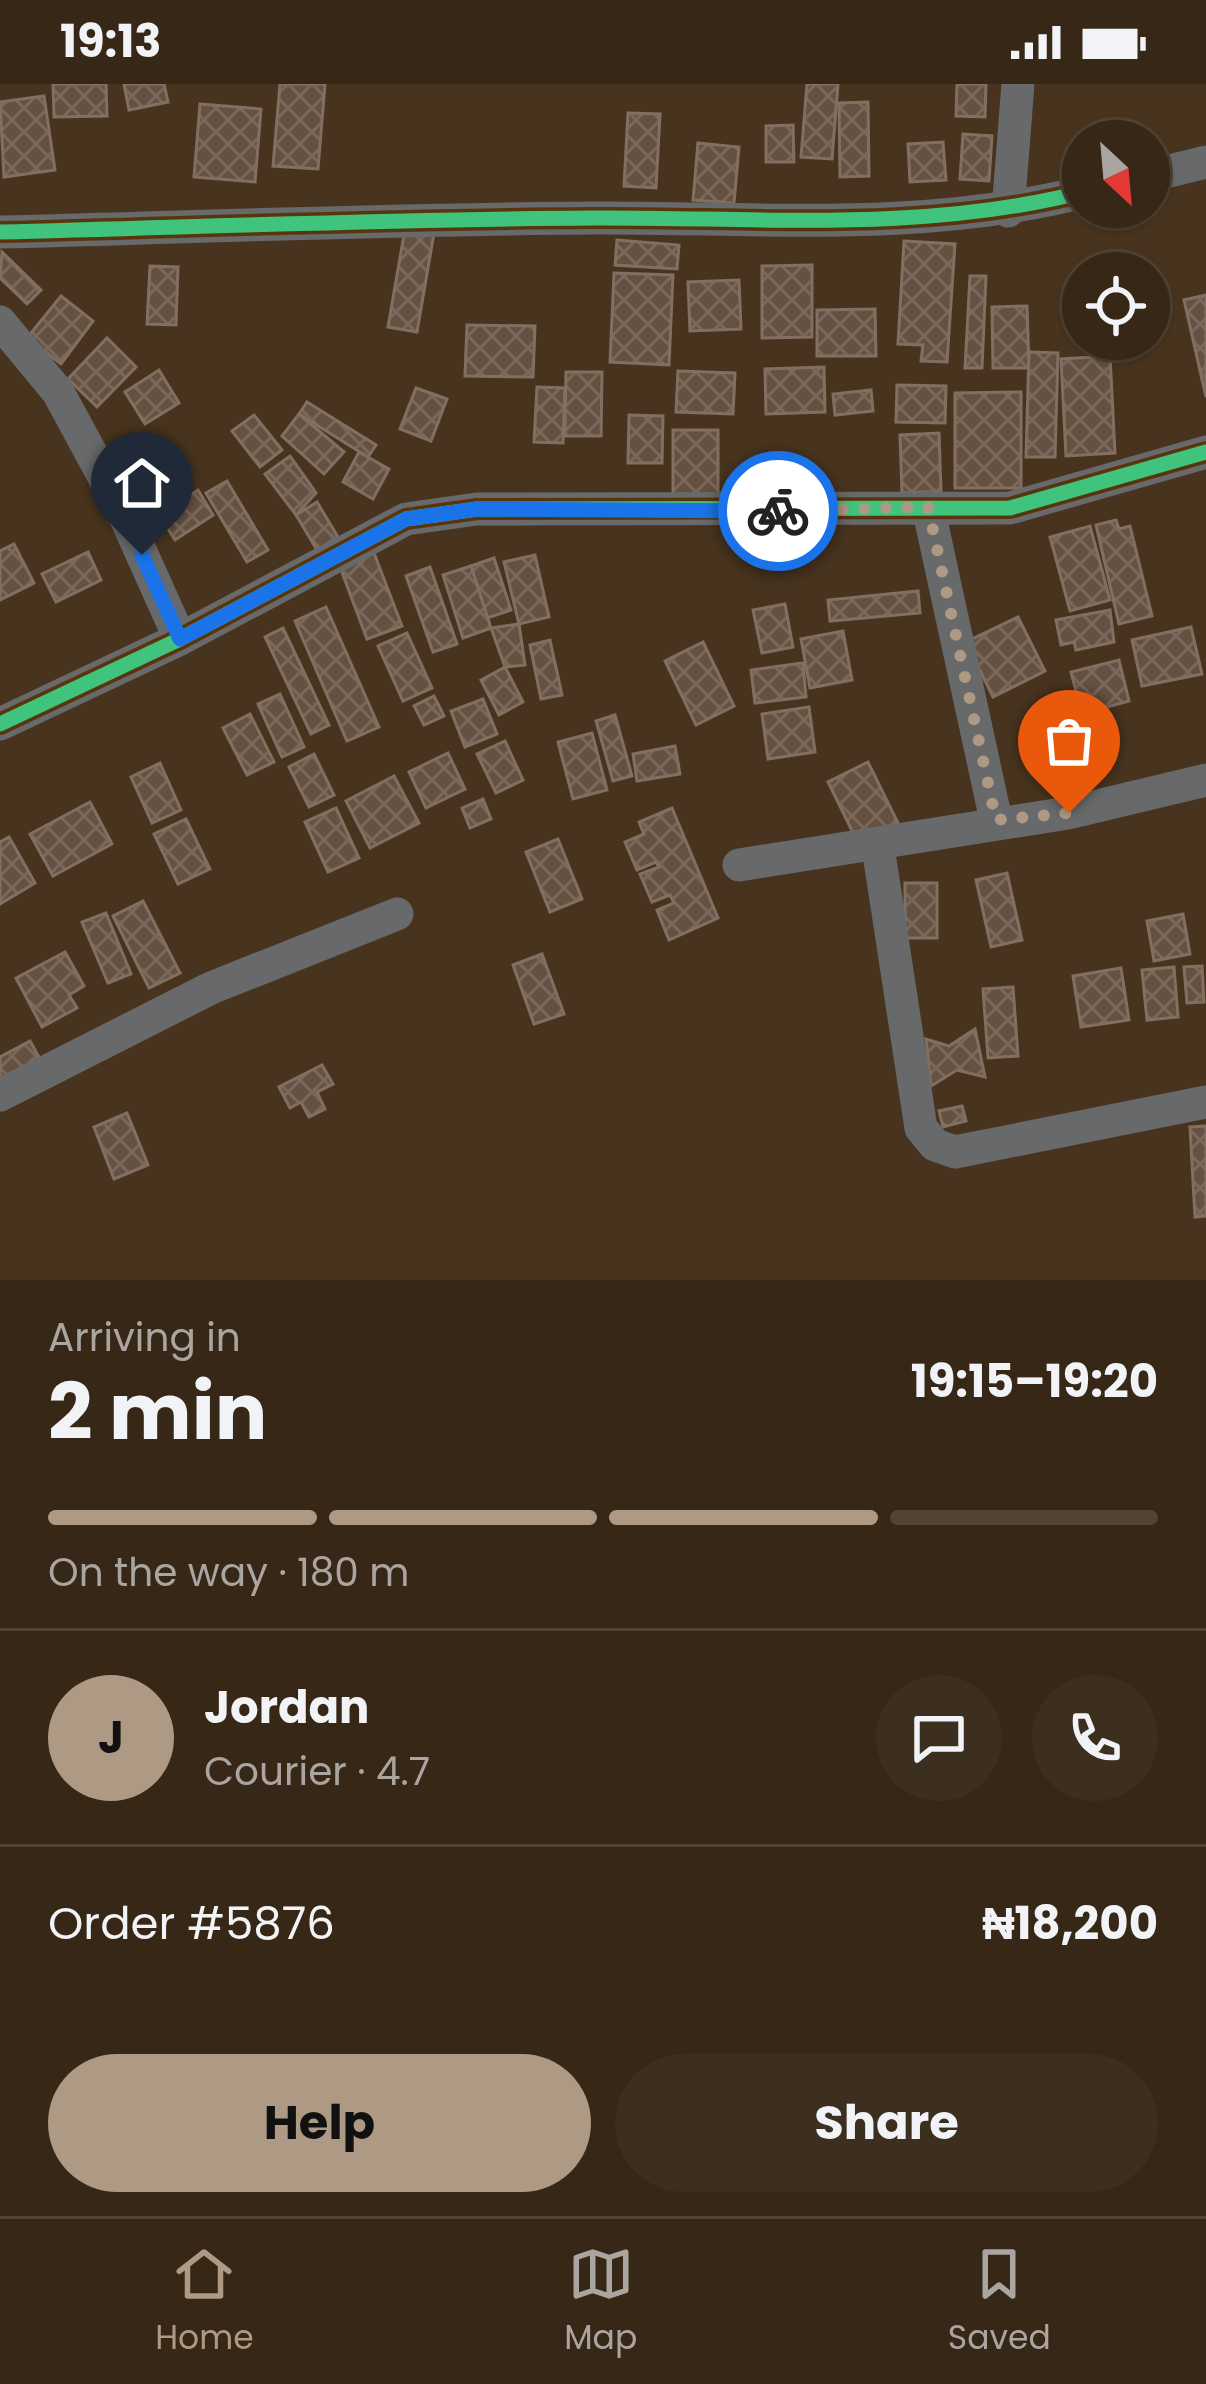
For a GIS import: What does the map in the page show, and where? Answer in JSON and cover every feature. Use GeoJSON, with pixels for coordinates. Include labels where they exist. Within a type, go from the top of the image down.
{"type":"FeatureCollection","features":[{"type":"Feature","properties":{"kind":"street"},"geometry":{"type":"LineString","coordinates":[[1009,211],[1018,84]]}},
{"type":"Feature","properties":{"kind":"street"},"geometry":{"type":"LineString","coordinates":[[1170,171],[1206,162]]}},
{"type":"Feature","properties":{"kind":"street"},"geometry":{"type":"LineString","coordinates":[[0,232],[595,218],[823,224],[1009,211],[1062,197]]}},
{"type":"Feature","properties":{"kind":"street"},"geometry":{"type":"LineString","coordinates":[[0,322],[58,392],[123,512],[180,639]]}},
{"type":"Feature","properties":{"kind":"street"},"geometry":{"type":"LineString","coordinates":[[0,724],[180,639],[406,519],[477,509],[1010,508],[1206,452]]}},
{"type":"Feature","properties":{"kind":"street"},"geometry":{"type":"LineString","coordinates":[[928,507],[996,820]]}},
{"type":"Feature","properties":{"kind":"street"},"geometry":{"type":"LineString","coordinates":[[739,866],[878,847],[996,820],[1069,813],[1206,780]]}},
{"type":"Feature","properties":{"kind":"street"},"geometry":{"type":"LineString","coordinates":[[878,847],[921,1128],[934,1145],[955,1152],[1206,1102]]}},
{"type":"Feature","properties":{"kind":"street"},"geometry":{"type":"LineString","coordinates":[[0,1095],[211,988],[397,914]]}},
{"type":"Feature","properties":{"kind":"building"},"geometry":{"type":"Polygon","coordinates":[[[53,84],[106,84],[107,116],[54,117],[53,84]]]}},
{"type":"Feature","properties":{"kind":"building"},"geometry":{"type":"Polygon","coordinates":[[[124,84],[164,84],[168,102],[129,110],[124,84]]]}},
{"type":"Feature","properties":{"kind":"building"},"geometry":{"type":"Polygon","coordinates":[[[280,84],[325,84],[318,169],[273,166],[280,84]]]}},
{"type":"Feature","properties":{"kind":"building"},"geometry":{"type":"Polygon","coordinates":[[[807,84],[838,84],[832,159],[801,157],[807,84]]]}},
{"type":"Feature","properties":{"kind":"building"},"geometry":{"type":"Polygon","coordinates":[[[957,84],[986,84],[985,117],[956,116],[957,84]]]}},
{"type":"Feature","properties":{"kind":"building"},"geometry":{"type":"Polygon","coordinates":[[[44,96],[55,170],[4,177],[0,102],[44,96]]]}},
{"type":"Feature","properties":{"kind":"building"},"geometry":{"type":"Polygon","coordinates":[[[868,102],[869,176],[840,177],[839,103],[868,102]]]}},
{"type":"Feature","properties":{"kind":"building"},"geometry":{"type":"Polygon","coordinates":[[[200,104],[261,109],[255,182],[194,177],[200,104]]]}},
{"type":"Feature","properties":{"kind":"building"},"geometry":{"type":"Polygon","coordinates":[[[628,113],[660,114],[656,188],[624,186],[628,113]]]}},
{"type":"Feature","properties":{"kind":"building"},"geometry":{"type":"Polygon","coordinates":[[[793,125],[794,162],[766,162],[766,126],[793,125]]]}},
{"type":"Feature","properties":{"kind":"building"},"geometry":{"type":"Polygon","coordinates":[[[963,134],[992,136],[989,181],[960,179],[963,134]]]}},
{"type":"Feature","properties":{"kind":"building"},"geometry":{"type":"Polygon","coordinates":[[[943,142],[946,180],[910,182],[908,144],[943,142]]]}},
{"type":"Feature","properties":{"kind":"building"},"geometry":{"type":"Polygon","coordinates":[[[698,143],[739,147],[734,203],[693,200],[698,143]]]}},
{"type":"Feature","properties":{"kind":"building"},"geometry":{"type":"Polygon","coordinates":[[[405,229],[434,233],[417,332],[388,327],[405,229]]]}},
{"type":"Feature","properties":{"kind":"building"},"geometry":{"type":"Polygon","coordinates":[[[617,240],[679,245],[677,269],[615,265],[617,240]]]}},
{"type":"Feature","properties":{"kind":"building"},"geometry":{"type":"Polygon","coordinates":[[[904,241],[955,244],[947,362],[921,361],[923,345],[898,344],[904,241]]]}},
{"type":"Feature","properties":{"kind":"building"},"geometry":{"type":"Polygon","coordinates":[[[2,252],[41,290],[27,304],[0,278],[2,252]]]}},
{"type":"Feature","properties":{"kind":"building"},"geometry":{"type":"Polygon","coordinates":[[[812,265],[812,337],[762,338],[762,266],[812,265]]]}},
{"type":"Feature","properties":{"kind":"building"},"geometry":{"type":"Polygon","coordinates":[[[150,266],[178,267],[176,325],[147,324],[150,266]]]}},
{"type":"Feature","properties":{"kind":"building"},"geometry":{"type":"Polygon","coordinates":[[[614,273],[673,275],[669,365],[610,362],[614,273]]]}},
{"type":"Feature","properties":{"kind":"building"},"geometry":{"type":"Polygon","coordinates":[[[970,276],[986,276],[982,368],[965,368],[970,276]]]}},
{"type":"Feature","properties":{"kind":"building"},"geometry":{"type":"Polygon","coordinates":[[[739,280],[741,329],[690,331],[688,282],[739,280]]]}},
{"type":"Feature","properties":{"kind":"building"},"geometry":{"type":"Polygon","coordinates":[[[1206,295],[1206,397],[1184,300],[1206,295]]]}},
{"type":"Feature","properties":{"kind":"building"},"geometry":{"type":"Polygon","coordinates":[[[61,296],[93,321],[61,364],[27,338],[61,296]]]}},
{"type":"Feature","properties":{"kind":"building"},"geometry":{"type":"Polygon","coordinates":[[[1027,306],[1029,368],[993,368],[992,307],[1027,306]]]}},
{"type":"Feature","properties":{"kind":"building"},"geometry":{"type":"Polygon","coordinates":[[[875,309],[876,356],[817,356],[817,310],[875,309]]]}},
{"type":"Feature","properties":{"kind":"building"},"geometry":{"type":"Polygon","coordinates":[[[467,325],[535,326],[533,377],[465,376],[467,325]]]}},
{"type":"Feature","properties":{"kind":"building"},"geometry":{"type":"Polygon","coordinates":[[[107,338],[136,367],[97,407],[68,379],[107,338]]]}},
{"type":"Feature","properties":{"kind":"building"},"geometry":{"type":"Polygon","coordinates":[[[1029,352],[1058,353],[1055,457],[1026,457],[1029,352]]]}},
{"type":"Feature","properties":{"kind":"building"},"geometry":{"type":"Polygon","coordinates":[[[1061,359],[1110,360],[1115,453],[1066,456],[1061,359]]]}},
{"type":"Feature","properties":{"kind":"building"},"geometry":{"type":"Polygon","coordinates":[[[824,367],[825,412],[766,414],[765,369],[824,367]]]}},
{"type":"Feature","properties":{"kind":"building"},"geometry":{"type":"Polygon","coordinates":[[[159,370],[179,403],[145,424],[125,392],[159,370]]]}},
{"type":"Feature","properties":{"kind":"building"},"geometry":{"type":"Polygon","coordinates":[[[678,371],[735,373],[733,414],[676,412],[678,371]]]}},
{"type":"Feature","properties":{"kind":"building"},"geometry":{"type":"Polygon","coordinates":[[[566,372],[602,372],[601,436],[565,436],[566,372]]]}},
{"type":"Feature","properties":{"kind":"building"},"geometry":{"type":"Polygon","coordinates":[[[897,385],[946,386],[945,423],[896,422],[897,385]]]}},
{"type":"Feature","properties":{"kind":"building"},"geometry":{"type":"Polygon","coordinates":[[[537,387],[565,388],[563,443],[534,442],[537,387]]]}},
{"type":"Feature","properties":{"kind":"building"},"geometry":{"type":"Polygon","coordinates":[[[416,388],[447,399],[431,441],[400,429],[416,388]]]}},
{"type":"Feature","properties":{"kind":"building"},"geometry":{"type":"Polygon","coordinates":[[[871,390],[873,411],[835,415],[833,394],[871,390]]]}},
{"type":"Feature","properties":{"kind":"building"},"geometry":{"type":"Polygon","coordinates":[[[1021,392],[1021,488],[955,488],[955,393],[1021,392]]]}},
{"type":"Feature","properties":{"kind":"building"},"geometry":{"type":"Polygon","coordinates":[[[307,402],[376,445],[368,457],[299,414],[307,402]]]}},
{"type":"Feature","properties":{"kind":"building"},"geometry":{"type":"Polygon","coordinates":[[[299,414],[344,452],[324,474],[282,436],[299,414]]]}},
{"type":"Feature","properties":{"kind":"building"},"geometry":{"type":"Polygon","coordinates":[[[254,415],[282,450],[260,467],[232,431],[254,415]]]}},
{"type":"Feature","properties":{"kind":"building"},"geometry":{"type":"Polygon","coordinates":[[[629,415],[663,416],[662,463],[628,463],[629,415]]]}},
{"type":"Feature","properties":{"kind":"building"},"geometry":{"type":"Polygon","coordinates":[[[673,430],[718,430],[718,499],[673,498],[673,430]]]}},
{"type":"Feature","properties":{"kind":"building"},"geometry":{"type":"Polygon","coordinates":[[[939,433],[941,491],[902,493],[900,435],[939,433]]]}},
{"type":"Feature","properties":{"kind":"building"},"geometry":{"type":"Polygon","coordinates":[[[359,452],[389,469],[373,499],[343,482],[359,452]]]}},
{"type":"Feature","properties":{"kind":"building"},"geometry":{"type":"Polygon","coordinates":[[[290,456],[316,493],[296,515],[265,474],[290,456]]]}},
{"type":"Feature","properties":{"kind":"building"},"geometry":{"type":"Polygon","coordinates":[[[227,481],[268,550],[247,562],[206,493],[227,481]]]}},
{"type":"Feature","properties":{"kind":"building"},"geometry":{"type":"Polygon","coordinates":[[[198,490],[213,515],[175,540],[159,515],[198,490]]]}},
{"type":"Feature","properties":{"kind":"building"},"geometry":{"type":"Polygon","coordinates":[[[317,502],[338,537],[317,550],[296,515],[317,502]]]}},
{"type":"Feature","properties":{"kind":"building"},"geometry":{"type":"Polygon","coordinates":[[[1116,520],[1119,529],[1130,526],[1152,616],[1119,624],[1096,525],[1116,520]]]}},
{"type":"Feature","properties":{"kind":"building"},"geometry":{"type":"Polygon","coordinates":[[[1090,526],[1110,600],[1070,611],[1050,537],[1090,526]]]}},
{"type":"Feature","properties":{"kind":"building"},"geometry":{"type":"Polygon","coordinates":[[[14,544],[34,583],[0,600],[0,551],[14,544]]]}},
{"type":"Feature","properties":{"kind":"building"},"geometry":{"type":"Polygon","coordinates":[[[88,552],[101,580],[56,602],[42,574],[88,552]]]}},
{"type":"Feature","properties":{"kind":"building"},"geometry":{"type":"Polygon","coordinates":[[[374,553],[402,626],[367,639],[340,567],[374,553]]]}},
{"type":"Feature","properties":{"kind":"building"},"geometry":{"type":"Polygon","coordinates":[[[535,555],[549,617],[519,624],[504,562],[535,555]]]}},
{"type":"Feature","properties":{"kind":"building"},"geometry":{"type":"Polygon","coordinates":[[[494,558],[511,610],[487,618],[471,566],[494,558]]]}},
{"type":"Feature","properties":{"kind":"building"},"geometry":{"type":"Polygon","coordinates":[[[471,566],[491,628],[463,638],[443,575],[471,566]]]}},
{"type":"Feature","properties":{"kind":"building"},"geometry":{"type":"Polygon","coordinates":[[[430,567],[457,644],[433,652],[406,576],[430,567]]]}},
{"type":"Feature","properties":{"kind":"building"},"geometry":{"type":"Polygon","coordinates":[[[918,591],[920,613],[830,621],[828,600],[918,591]]]}},
{"type":"Feature","properties":{"kind":"building"},"geometry":{"type":"Polygon","coordinates":[[[785,604],[793,647],[762,653],[753,610],[785,604]]]}},
{"type":"Feature","properties":{"kind":"building"},"geometry":{"type":"Polygon","coordinates":[[[326,607],[379,727],[347,741],[295,621],[326,607]]]}},
{"type":"Feature","properties":{"kind":"building"},"geometry":{"type":"Polygon","coordinates":[[[1110,610],[1114,642],[1076,650],[1074,642],[1061,645],[1056,620],[1110,610]]]}},
{"type":"Feature","properties":{"kind":"building"},"geometry":{"type":"Polygon","coordinates":[[[1018,617],[1045,671],[993,697],[966,642],[1018,617]]]}},
{"type":"Feature","properties":{"kind":"building"},"geometry":{"type":"Polygon","coordinates":[[[519,624],[525,665],[505,667],[491,628],[519,624]]]}},
{"type":"Feature","properties":{"kind":"building"},"geometry":{"type":"Polygon","coordinates":[[[1191,627],[1202,674],[1142,686],[1132,640],[1191,627]]]}},
{"type":"Feature","properties":{"kind":"building"},"geometry":{"type":"Polygon","coordinates":[[[283,628],[329,725],[311,734],[265,637],[283,628]]]}},
{"type":"Feature","properties":{"kind":"building"},"geometry":{"type":"Polygon","coordinates":[[[843,631],[852,680],[810,688],[801,639],[843,631]]]}},
{"type":"Feature","properties":{"kind":"building"},"geometry":{"type":"Polygon","coordinates":[[[407,633],[432,688],[403,701],[378,646],[407,633]]]}},
{"type":"Feature","properties":{"kind":"building"},"geometry":{"type":"Polygon","coordinates":[[[550,640],[562,695],[541,699],[530,645],[550,640]]]}},
{"type":"Feature","properties":{"kind":"building"},"geometry":{"type":"Polygon","coordinates":[[[703,642],[734,706],[696,725],[665,661],[703,642]]]}},
{"type":"Feature","properties":{"kind":"building"},"geometry":{"type":"Polygon","coordinates":[[[1119,660],[1129,701],[1082,714],[1071,672],[1119,660]]]}},
{"type":"Feature","properties":{"kind":"building"},"geometry":{"type":"Polygon","coordinates":[[[803,663],[806,697],[755,703],[751,670],[803,663]]]}},
{"type":"Feature","properties":{"kind":"building"},"geometry":{"type":"Polygon","coordinates":[[[505,667],[523,702],[499,715],[481,680],[505,667]]]}},
{"type":"Feature","properties":{"kind":"building"},"geometry":{"type":"Polygon","coordinates":[[[280,694],[304,747],[282,757],[258,704],[280,694]]]}},
{"type":"Feature","properties":{"kind":"building"},"geometry":{"type":"Polygon","coordinates":[[[434,696],[444,716],[424,725],[414,706],[434,696]]]}},
{"type":"Feature","properties":{"kind":"building"},"geometry":{"type":"Polygon","coordinates":[[[483,699],[497,734],[465,747],[451,711],[483,699]]]}},
{"type":"Feature","properties":{"kind":"building"},"geometry":{"type":"Polygon","coordinates":[[[809,707],[815,752],[768,759],[762,714],[809,707]]]}},
{"type":"Feature","properties":{"kind":"building"},"geometry":{"type":"Polygon","coordinates":[[[250,714],[274,762],[247,775],[223,728],[250,714]]]}},
{"type":"Feature","properties":{"kind":"building"},"geometry":{"type":"Polygon","coordinates":[[[615,715],[632,776],[613,781],[596,721],[615,715]]]}},
{"type":"Feature","properties":{"kind":"building"},"geometry":{"type":"Polygon","coordinates":[[[592,733],[607,790],[573,799],[558,742],[592,733]]]}},
{"type":"Feature","properties":{"kind":"building"},"geometry":{"type":"Polygon","coordinates":[[[505,741],[523,780],[496,793],[477,754],[505,741]]]}},
{"type":"Feature","properties":{"kind":"building"},"geometry":{"type":"Polygon","coordinates":[[[675,746],[680,774],[637,781],[633,754],[675,746]]]}},
{"type":"Feature","properties":{"kind":"building"},"geometry":{"type":"Polygon","coordinates":[[[448,753],[465,789],[426,808],[409,772],[448,753]]]}},
{"type":"Feature","properties":{"kind":"building"},"geometry":{"type":"Polygon","coordinates":[[[314,754],[334,795],[309,807],[289,767],[314,754]]]}},
{"type":"Feature","properties":{"kind":"building"},"geometry":{"type":"Polygon","coordinates":[[[868,762],[898,823],[858,843],[828,782],[868,762]]]}},
{"type":"Feature","properties":{"kind":"building"},"geometry":{"type":"Polygon","coordinates":[[[160,763],[181,810],[152,823],[131,777],[160,763]]]}},
{"type":"Feature","properties":{"kind":"building"},"geometry":{"type":"Polygon","coordinates":[[[394,776],[419,823],[370,848],[346,801],[394,776]]]}},
{"type":"Feature","properties":{"kind":"building"},"geometry":{"type":"Polygon","coordinates":[[[483,799],[491,819],[470,828],[462,808],[483,799]]]}},
{"type":"Feature","properties":{"kind":"building"},"geometry":{"type":"Polygon","coordinates":[[[90,802],[112,844],[53,876],[30,834],[90,802]]]}},
{"type":"Feature","properties":{"kind":"building"},"geometry":{"type":"Polygon","coordinates":[[[336,808],[359,858],[328,872],[305,822],[336,808]]]}},
{"type":"Feature","properties":{"kind":"building"},"geometry":{"type":"Polygon","coordinates":[[[672,808],[718,918],[669,940],[657,910],[674,903],[670,895],[652,902],[640,874],[659,867],[656,862],[637,870],[625,842],[644,834],[639,822],[672,808]]]}},
{"type":"Feature","properties":{"kind":"building"},"geometry":{"type":"Polygon","coordinates":[[[186,819],[210,869],[178,884],[154,834],[186,819]]]}},
{"type":"Feature","properties":{"kind":"building"},"geometry":{"type":"Polygon","coordinates":[[[9,837],[35,883],[0,904],[0,842],[9,837]]]}},
{"type":"Feature","properties":{"kind":"building"},"geometry":{"type":"Polygon","coordinates":[[[558,839],[582,899],[550,912],[526,852],[558,839]]]}},
{"type":"Feature","properties":{"kind":"building"},"geometry":{"type":"Polygon","coordinates":[[[1007,873],[1022,940],[991,947],[976,880],[1007,873]]]}},
{"type":"Feature","properties":{"kind":"building"},"geometry":{"type":"Polygon","coordinates":[[[905,883],[937,883],[937,938],[905,938],[905,883]]]}},
{"type":"Feature","properties":{"kind":"building"},"geometry":{"type":"Polygon","coordinates":[[[143,901],[180,973],[149,988],[113,916],[143,901]]]}},
{"type":"Feature","properties":{"kind":"building"},"geometry":{"type":"Polygon","coordinates":[[[106,913],[131,974],[108,983],[82,922],[106,913]]]}},
{"type":"Feature","properties":{"kind":"building"},"geometry":{"type":"Polygon","coordinates":[[[1183,914],[1190,954],[1154,961],[1147,921],[1183,914]]]}},
{"type":"Feature","properties":{"kind":"building"},"geometry":{"type":"Polygon","coordinates":[[[65,952],[84,986],[69,995],[77,1008],[42,1027],[16,978],[65,952]]]}},
{"type":"Feature","properties":{"kind":"building"},"geometry":{"type":"Polygon","coordinates":[[[542,954],[564,1014],[534,1024],[513,965],[542,954]]]}},
{"type":"Feature","properties":{"kind":"building"},"geometry":{"type":"Polygon","coordinates":[[[1202,966],[1204,1002],[1187,1003],[1184,967],[1202,966]]]}},
{"type":"Feature","properties":{"kind":"building"},"geometry":{"type":"Polygon","coordinates":[[[1174,967],[1178,1017],[1147,1020],[1142,970],[1174,967]]]}},
{"type":"Feature","properties":{"kind":"building"},"geometry":{"type":"Polygon","coordinates":[[[1121,968],[1129,1020],[1081,1027],[1073,976],[1121,968]]]}},
{"type":"Feature","properties":{"kind":"building"},"geometry":{"type":"Polygon","coordinates":[[[1013,987],[1018,1056],[988,1058],[983,989],[1013,987]]]}},
{"type":"Feature","properties":{"kind":"building"},"geometry":{"type":"Polygon","coordinates":[[[975,1029],[985,1077],[957,1070],[931,1086],[926,1039],[949,1046],[975,1029]]]}},
{"type":"Feature","properties":{"kind":"building"},"geometry":{"type":"Polygon","coordinates":[[[30,1041],[40,1059],[0,1081],[0,1057],[30,1041]]]}},
{"type":"Feature","properties":{"kind":"building"},"geometry":{"type":"Polygon","coordinates":[[[322,1065],[333,1084],[317,1092],[325,1109],[309,1117],[301,1102],[290,1108],[279,1087],[322,1065]]]}},
{"type":"Feature","properties":{"kind":"building"},"geometry":{"type":"Polygon","coordinates":[[[962,1106],[966,1121],[943,1127],[939,1111],[962,1106]]]}},
{"type":"Feature","properties":{"kind":"building"},"geometry":{"type":"Polygon","coordinates":[[[127,1113],[148,1165],[114,1179],[94,1127],[127,1113]]]}},
{"type":"Feature","properties":{"kind":"building"},"geometry":{"type":"Polygon","coordinates":[[[1206,1126],[1206,1216],[1195,1217],[1190,1127],[1206,1126]]]}},
{"type":"Feature","properties":{"kind":"cycle path"},"geometry":{"type":"LineString","coordinates":[[0,232],[519,219],[900,218],[1062,196]]}},
{"type":"Feature","properties":{"kind":"cycle path"},"geometry":{"type":"LineString","coordinates":[[0,724],[180,639],[406,519],[477,509],[1010,508],[1206,452]]}},
{"type":"Feature","properties":{"kind":"way so far"},"geometry":{"type":"LineString","coordinates":[[778,511],[928,507],[996,820],[1069,813]]}},
{"type":"Feature","properties":{"kind":"route"},"geometry":{"type":"LineString","coordinates":[[142,555],[180,639],[406,519],[477,509],[778,511]]}}]}
